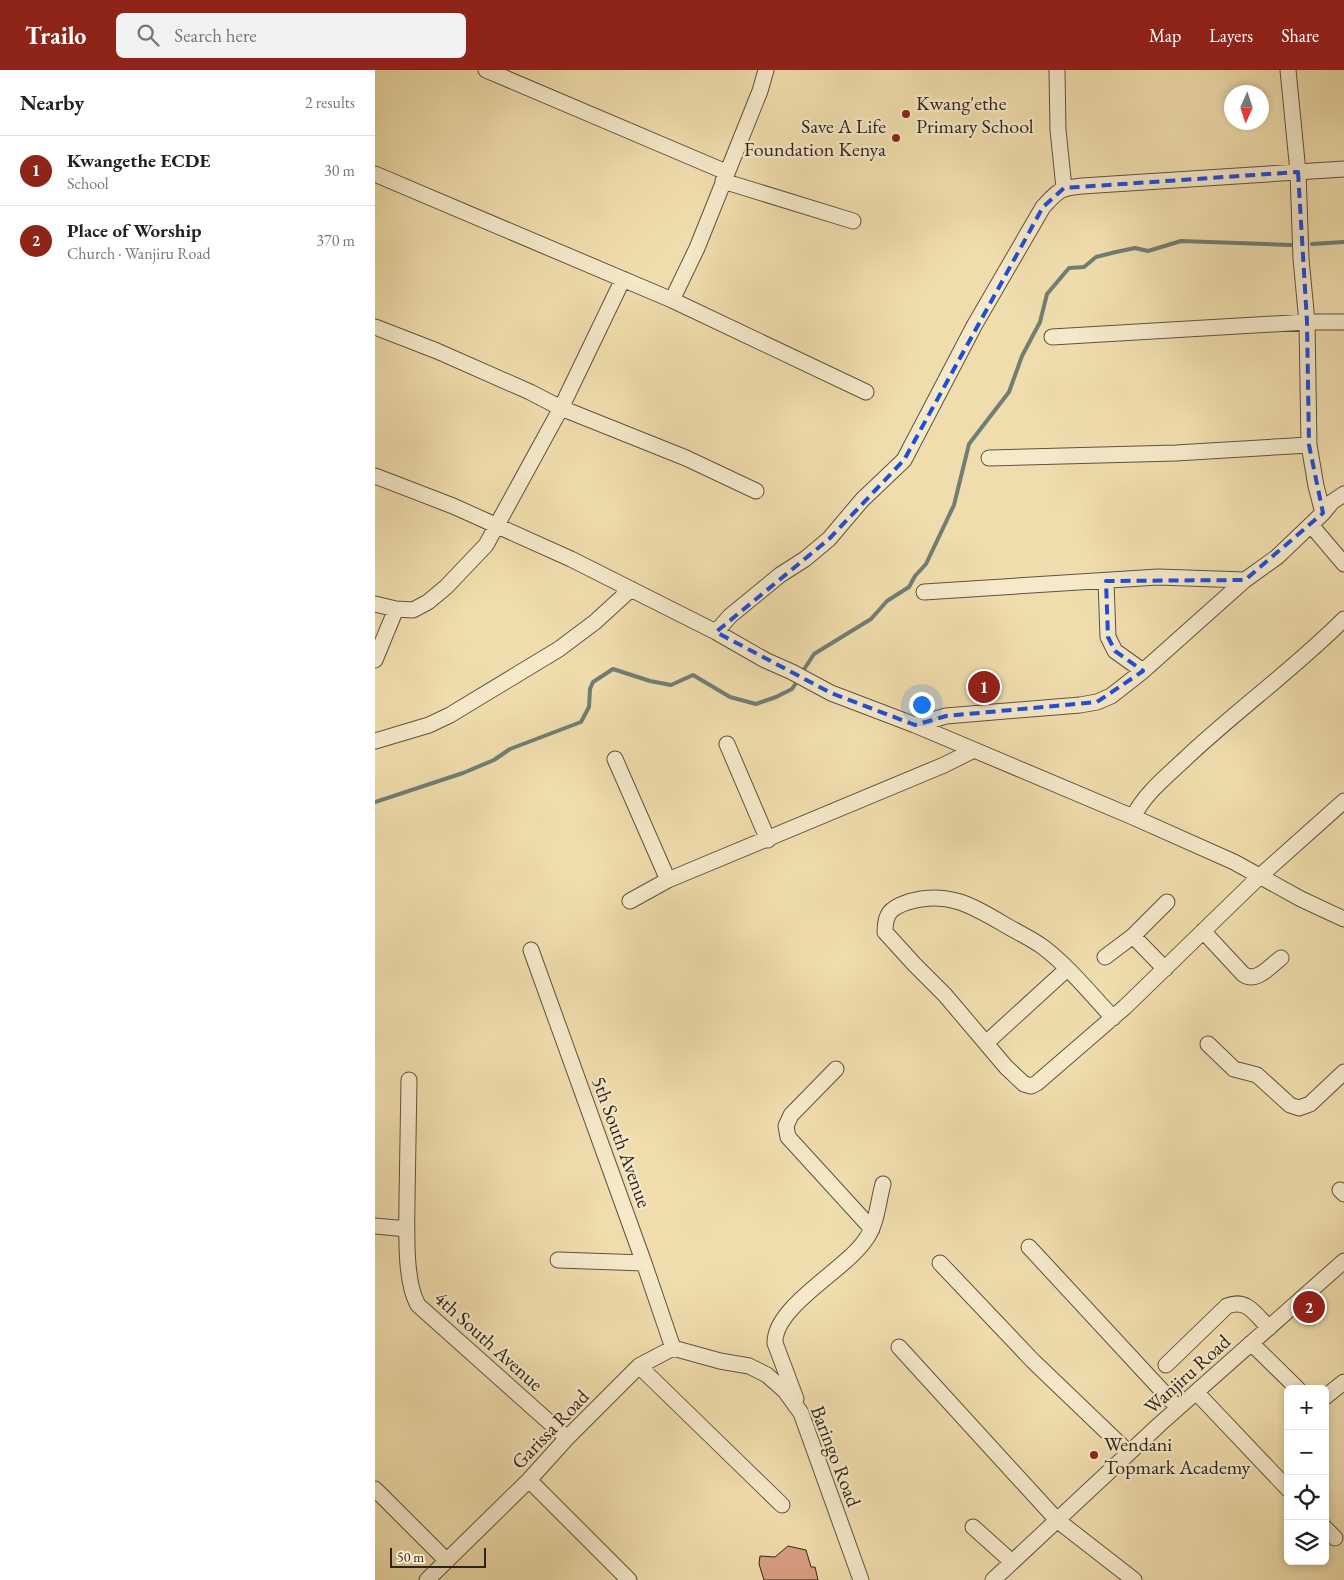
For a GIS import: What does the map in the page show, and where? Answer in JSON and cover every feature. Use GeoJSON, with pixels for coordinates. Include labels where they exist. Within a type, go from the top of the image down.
{"type":"FeatureCollection","features":[{"type":"Feature","properties":{"kind":"street"},"geometry":{"type":"LineString","coordinates":[[486,70],[724,177],[853,221]]}},
{"type":"Feature","properties":{"kind":"street"},"geometry":{"type":"LineString","coordinates":[[672,300],[697,248],[766,70]]}},
{"type":"Feature","properties":{"kind":"street"},"geometry":{"type":"LineString","coordinates":[[1057,70],[1058,130],[1064,188]]}},
{"type":"Feature","properties":{"kind":"street"},"geometry":{"type":"LineString","coordinates":[[1288,70],[1298,172],[1301,259],[1307,322],[1309,445],[1323,513]]}},
{"type":"Feature","properties":{"kind":"street"},"geometry":{"type":"LineString","coordinates":[[716,632],[731,616],[780,575],[805,559],[829,539],[862,500],[904,460],[974,326],[1043,207],[1058,191],[1064,188],[1344,169]]}},
{"type":"Feature","properties":{"kind":"street"},"geometry":{"type":"LineString","coordinates":[[375,174],[672,300],[866,392]]}},
{"type":"Feature","properties":{"kind":"street"},"geometry":{"type":"LineString","coordinates":[[375,604],[396,609],[413,610],[428,602],[446,587],[486,545],[561,408],[623,279]]}},
{"type":"Feature","properties":{"kind":"street"},"geometry":{"type":"LineString","coordinates":[[1052,337],[1307,322],[1344,322]]}},
{"type":"Feature","properties":{"kind":"street"},"geometry":{"type":"LineString","coordinates":[[375,327],[437,351],[530,392],[561,408],[685,458],[756,491]]}},
{"type":"Feature","properties":{"kind":"street"},"geometry":{"type":"LineString","coordinates":[[989,458],[1176,453],[1309,445]]}},
{"type":"Feature","properties":{"kind":"street"},"geometry":{"type":"LineString","coordinates":[[375,476],[497,525],[631,589],[831,694],[915,725],[1133,817],[1234,862],[1301,899],[1344,919]]}},
{"type":"Feature","properties":{"kind":"street"},"geometry":{"type":"LineString","coordinates":[[915,725],[947,716],[1080,705],[1097,702],[1111,696],[1143,671],[1245,580],[1277,557],[1332,502],[1344,494]]}},
{"type":"Feature","properties":{"kind":"street"},"geometry":{"type":"LineString","coordinates":[[1311,525],[1344,564]]}},
{"type":"Feature","properties":{"kind":"street"},"geometry":{"type":"LineString","coordinates":[[924,592],[1158,577],[1245,580]]}},
{"type":"Feature","properties":{"kind":"street"},"geometry":{"type":"LineString","coordinates":[[1106,581],[1108,637],[1115,651],[1143,671]]}},
{"type":"Feature","properties":{"kind":"street"},"geometry":{"type":"LineString","coordinates":[[375,741],[429,725],[450,714],[559,649],[595,622],[631,589]]}},
{"type":"Feature","properties":{"kind":"street"},"geometry":{"type":"LineString","coordinates":[[375,660],[396,609]]}},
{"type":"Feature","properties":{"kind":"street"},"geometry":{"type":"LineString","coordinates":[[1133,817],[1139,805],[1151,791],[1206,740],[1316,647],[1344,620]]}},
{"type":"Feature","properties":{"kind":"street"},"geometry":{"type":"LineString","coordinates":[[727,744],[768,840]]}},
{"type":"Feature","properties":{"kind":"street"},"geometry":{"type":"LineString","coordinates":[[630,901],[668,880],[768,840],[944,765],[974,750]]}},
{"type":"Feature","properties":{"kind":"street"},"geometry":{"type":"LineString","coordinates":[[615,759],[668,880]]}},
{"type":"Feature","properties":{"kind":"street"},"geometry":{"type":"LineString","coordinates":[[1113,1018],[1067,969],[1044,948],[962,901],[945,898],[920,899],[902,904],[890,911],[885,919],[885,932],[945,995],[1006,1067],[1024,1084],[1031,1086],[1037,1084],[1113,1018],[1260,876],[1344,801]]}},
{"type":"Feature","properties":{"kind":"street"},"geometry":{"type":"LineString","coordinates":[[1105,957],[1133,936],[1167,902]]}},
{"type":"Feature","properties":{"kind":"street"},"geometry":{"type":"LineString","coordinates":[[1203,931],[1249,978],[1257,977],[1281,958]]}},
{"type":"Feature","properties":{"kind":"street"},"geometry":{"type":"LineString","coordinates":[[1133,936],[1165,969]]}},
{"type":"Feature","properties":{"kind":"street","name":"5th South Avenue"},"geometry":{"type":"LineString","coordinates":[[531,950],[673,1348]]}},
{"type":"Feature","properties":{"kind":"street"},"geometry":{"type":"LineString","coordinates":[[986,1043],[1067,969]]}},
{"type":"Feature","properties":{"kind":"street"},"geometry":{"type":"LineString","coordinates":[[1209,1044],[1234,1069],[1257,1075],[1290,1105],[1299,1108],[1310,1104],[1344,1072]]}},
{"type":"Feature","properties":{"kind":"street"},"geometry":{"type":"LineString","coordinates":[[836,1069],[791,1115],[786,1126],[788,1137],[872,1229]]}},
{"type":"Feature","properties":{"kind":"street","name":"4th South Avenue"},"geometry":{"type":"LineString","coordinates":[[409,1080],[407,1229],[410,1283],[413,1296],[418,1305],[567,1438]]}},
{"type":"Feature","properties":{"kind":"street"},"geometry":{"type":"LineString","coordinates":[[801,1413],[775,1343],[778,1326],[791,1309],[866,1240],[872,1229],[883,1184]]}},
{"type":"Feature","properties":{"kind":"street"},"geometry":{"type":"LineString","coordinates":[[375,1226],[407,1229]]}},
{"type":"Feature","properties":{"kind":"street"},"geometry":{"type":"LineString","coordinates":[[1029,1247],[1178,1408]]}},
{"type":"Feature","properties":{"kind":"street"},"geometry":{"type":"LineString","coordinates":[[558,1260],[644,1263]]}},
{"type":"Feature","properties":{"kind":"street","name":"Wanjiru Road"},"geometry":{"type":"LineString","coordinates":[[993,1580],[1178,1408],[1344,1261]]}},
{"type":"Feature","properties":{"kind":"street"},"geometry":{"type":"LineString","coordinates":[[940,1263],[1033,1361],[1129,1453]]}},
{"type":"Feature","properties":{"kind":"street"},"geometry":{"type":"LineString","coordinates":[[1166,1365],[1227,1306],[1236,1302],[1245,1304],[1269,1328]]}},
{"type":"Feature","properties":{"kind":"street"},"geometry":{"type":"LineString","coordinates":[[1251,1343],[1294,1385]]}},
{"type":"Feature","properties":{"kind":"street"},"geometry":{"type":"LineString","coordinates":[[899,1347],[1057,1520],[1134,1580]]}},
{"type":"Feature","properties":{"kind":"street","name":"Baringo Road"},"geometry":{"type":"LineString","coordinates":[[673,1348],[749,1366],[767,1375],[785,1390],[801,1413],[860,1580]]}},
{"type":"Feature","properties":{"kind":"street","name":"Garissa Road"},"geometry":{"type":"LineString","coordinates":[[427,1580],[529,1480],[567,1438],[639,1366],[673,1348]]}},
{"type":"Feature","properties":{"kind":"street"},"geometry":{"type":"LineString","coordinates":[[639,1366],[782,1505]]}},
{"type":"Feature","properties":{"kind":"street"},"geometry":{"type":"LineString","coordinates":[[1329,1394],[1344,1382]]}},
{"type":"Feature","properties":{"kind":"street"},"geometry":{"type":"LineString","coordinates":[[1196,1392],[1284,1485]]}},
{"type":"Feature","properties":{"kind":"street"},"geometry":{"type":"LineString","coordinates":[[529,1480],[629,1580]]}},
{"type":"Feature","properties":{"kind":"street"},"geometry":{"type":"LineString","coordinates":[[375,1488],[447,1560]]}},
{"type":"Feature","properties":{"kind":"street"},"geometry":{"type":"LineString","coordinates":[[973,1527],[1012,1562]]}},
{"type":"Feature","properties":{"kind":"highlighted area"},"geometry":{"type":"Polygon","coordinates":[[[1298,172],[1307,322],[1309,445],[1323,513],[1245,580],[1106,581],[1108,637],[1115,651],[1143,671],[1097,702],[946,716],[915,725],[831,693],[716,632],[829,539],[904,460],[1043,207],[1064,188],[1298,172]]]}},
{"type":"Feature","properties":{"kind":"building"},"geometry":{"type":"Polygon","coordinates":[[[788,1546],[806,1550],[811,1567],[815,1567],[818,1580],[764,1580],[759,1564],[760,1556],[775,1557],[788,1546]]]}},
{"type":"Feature","properties":{"kind":"waterway"},"geometry":{"type":"LineString","coordinates":[[801,674],[814,654],[871,619],[887,601],[909,587],[915,576],[926,564],[954,505],[969,444],[1009,392],[1022,356],[1040,322],[1047,294],[1069,268],[1084,267],[1096,257],[1116,252],[1135,248],[1148,251],[1181,241],[1291,245]]}},
{"type":"Feature","properties":{"kind":"waterway"},"geometry":{"type":"LineString","coordinates":[[1312,244],[1344,242]]}},
{"type":"Feature","properties":{"kind":"waterway"},"geometry":{"type":"LineString","coordinates":[[375,802],[463,773],[494,760],[510,749],[581,722],[589,707],[590,689],[593,682],[613,669],[650,681],[671,685],[693,675],[730,697],[756,704],[792,689],[798,680]]}},
{"type":"Feature","properties":{"kind":"place","name":"Kwang'ethe Primary School"},"geometry":{"type":"Point","coordinates":[906,114]}},
{"type":"Feature","properties":{"kind":"place","name":"Save A Life Foundation Kenya"},"geometry":{"type":"Point","coordinates":[896,138]}},
{"type":"Feature","properties":{"kind":"place","name":"Kwangethe ECDE"},"geometry":{"type":"Point","coordinates":[984,687]}},
{"type":"Feature","properties":{"kind":"place","name":"Place of Worship"},"geometry":{"type":"Point","coordinates":[1309,1307]}},
{"type":"Feature","properties":{"kind":"place","name":"Wendani Topmark Academy"},"geometry":{"type":"Point","coordinates":[1094,1455]}}]}
